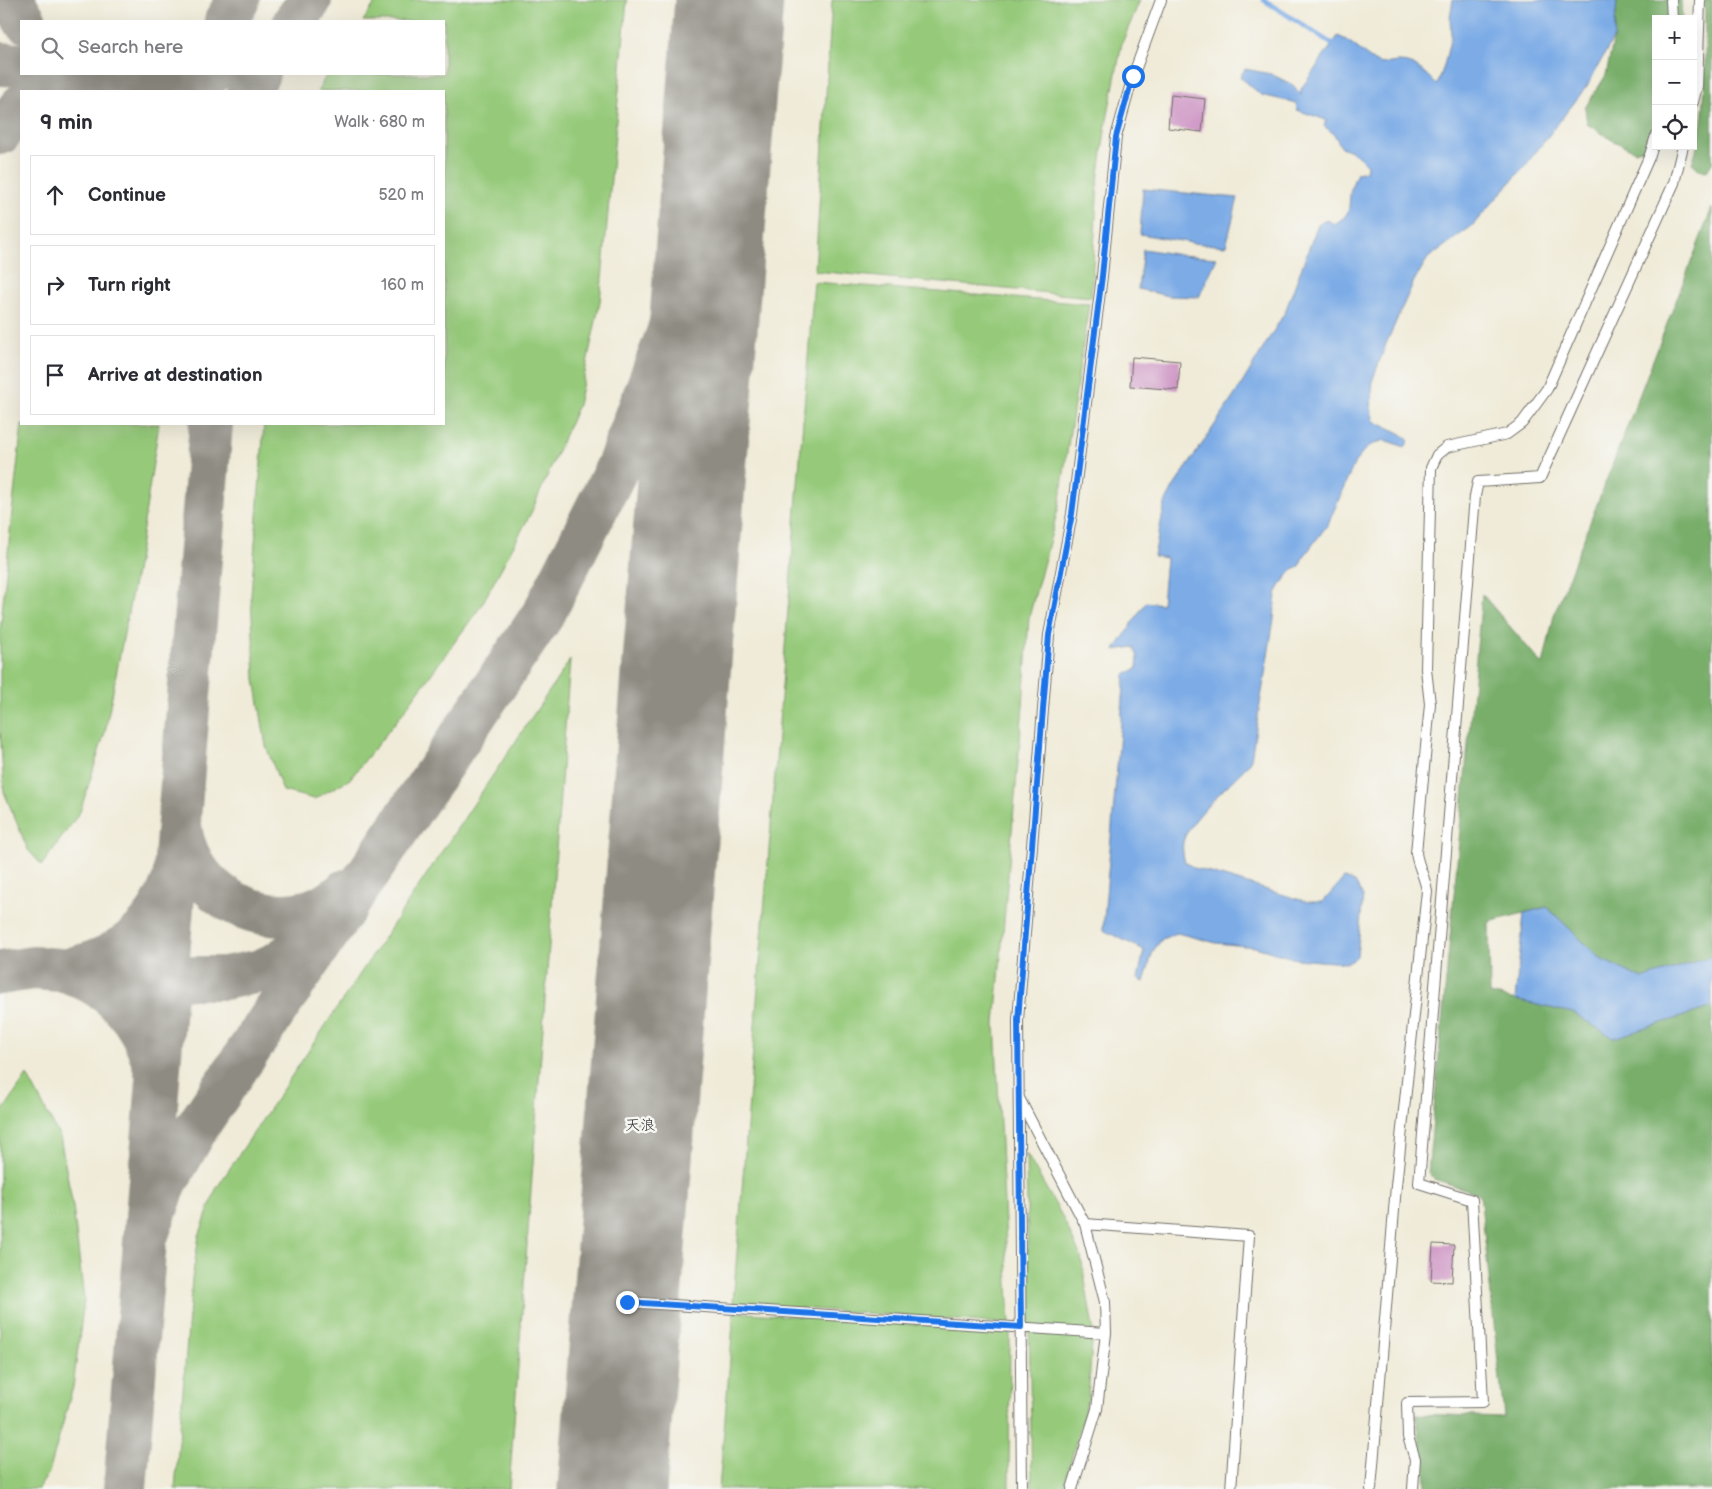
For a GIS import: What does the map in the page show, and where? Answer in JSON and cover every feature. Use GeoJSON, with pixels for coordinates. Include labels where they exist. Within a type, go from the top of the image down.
{"type":"FeatureCollection","features":[{"type":"Feature","properties":{"kind":"lane"},"geometry":{"type":"LineString","coordinates":[[1022,1489],[1018,1020],[1049,635],[1072,514],[1102,276],[1116,137],[1133,76],[1161,0]]}},
{"type":"Feature","properties":{"kind":"lane"},"geometry":{"type":"LineString","coordinates":[[1671,0],[1672,15]]}},
{"type":"Feature","properties":{"kind":"lane"},"geometry":{"type":"LineString","coordinates":[[1697,86],[1700,0]]}},
{"type":"Feature","properties":{"kind":"lane"},"geometry":{"type":"LineString","coordinates":[[1371,1489],[1396,1186],[1427,891],[1416,853],[1430,704],[1426,669],[1431,468],[1437,455],[1447,447],[1507,434],[1522,423],[1534,408],[1547,389],[1652,149]]}},
{"type":"Feature","properties":{"kind":"lane"},"geometry":{"type":"LineString","coordinates":[[1413,1489],[1414,1459],[1408,1437],[1407,1404],[1483,1402],[1472,1200],[1420,1183],[1475,496],[1478,482],[1540,478],[1674,183],[1682,150]]}},
{"type":"Feature","properties":{"kind":"lane"},"geometry":{"type":"LineString","coordinates":[[1018,1095],[1085,1224],[1105,1302],[1106,1333],[1097,1410],[1072,1489]]}},
{"type":"Feature","properties":{"kind":"lane"},"geometry":{"type":"LineString","coordinates":[[1085,1224],[1249,1236],[1231,1489]]}},
{"type":"Feature","properties":{"kind":"lane"},"geometry":{"type":"LineString","coordinates":[[627,1302],[1106,1333]]}},
{"type":"Feature","properties":{"kind":"green space"},"geometry":{"type":"Polygon","coordinates":[[[377,0],[627,0],[600,302],[578,405],[531,513],[481,606],[402,714],[350,779],[314,799],[283,791],[266,746],[255,679],[251,596],[264,425],[445,425],[445,90],[319,90],[326,75],[445,75],[445,20],[364,20],[377,0]]]}},
{"type":"Feature","properties":{"kind":"green space"},"geometry":{"type":"Polygon","coordinates":[[[832,0],[1140,0],[1122,43],[1105,130],[1098,182],[1091,297],[815,271],[832,0]]]}},
{"type":"Feature","properties":{"kind":"green space"},"geometry":{"type":"Polygon","coordinates":[[[1617,0],[1681,0],[1682,15],[1652,15],[1652,140],[1645,148],[1635,151],[1612,140],[1587,124],[1585,108],[1606,75],[1614,37],[1617,0]]]}},
{"type":"Feature","properties":{"kind":"green space"},"geometry":{"type":"Polygon","coordinates":[[[1705,0],[1712,0],[1712,163],[1707,171],[1700,170],[1692,163],[1697,150],[1704,103],[1705,0]]]}},
{"type":"Feature","properties":{"kind":"green space"},"geometry":{"type":"Polygon","coordinates":[[[1712,208],[1712,956],[1642,979],[1601,959],[1547,907],[1489,922],[1490,994],[1573,1013],[1614,1038],[1712,1007],[1712,1489],[1425,1489],[1426,1480],[1416,1414],[1504,1417],[1480,1194],[1434,1179],[1428,1173],[1482,594],[1543,665],[1554,615],[1712,208]]]}},
{"type":"Feature","properties":{"kind":"green space"},"geometry":{"type":"Polygon","coordinates":[[[814,282],[1089,304],[1059,506],[1029,617],[995,1023],[1010,1324],[733,1303],[814,282]]]}},
{"type":"Feature","properties":{"kind":"green space"},"geometry":{"type":"Polygon","coordinates":[[[22,425],[159,425],[138,561],[105,732],[80,812],[42,865],[28,850],[4,792],[0,728],[0,633],[22,425]]]}},
{"type":"Feature","properties":{"kind":"green space"},"geometry":{"type":"Polygon","coordinates":[[[570,660],[509,1489],[175,1489],[192,1279],[199,1236],[216,1189],[570,660]]]}},
{"type":"Feature","properties":{"kind":"green space"},"geometry":{"type":"Polygon","coordinates":[[[27,1075],[60,1137],[73,1206],[84,1300],[73,1387],[49,1473],[38,1489],[0,1489],[0,1115],[27,1075]]]}},
{"type":"Feature","properties":{"kind":"green space"},"geometry":{"type":"Polygon","coordinates":[[[1026,1153],[1062,1216],[1081,1257],[1093,1328],[1088,1399],[1063,1489],[1032,1489],[1026,1153]]]}},
{"type":"Feature","properties":{"kind":"green space"},"geometry":{"type":"Polygon","coordinates":[[[734,1312],[1010,1331],[1009,1489],[719,1489],[734,1312]]]}},
{"type":"Feature","properties":{"kind":"water"},"geometry":{"type":"Polygon","coordinates":[[[1453,0],[1617,0],[1614,37],[1587,86],[1525,166],[1472,226],[1428,258],[1414,281],[1386,344],[1373,379],[1371,410],[1374,421],[1406,437],[1409,441],[1405,447],[1384,440],[1369,446],[1355,462],[1328,524],[1302,559],[1300,566],[1293,569],[1281,584],[1276,594],[1274,619],[1251,759],[1246,767],[1201,814],[1186,833],[1183,842],[1185,862],[1194,868],[1308,902],[1323,902],[1344,878],[1355,882],[1363,896],[1357,956],[1352,961],[1345,963],[1296,959],[1255,947],[1216,943],[1177,933],[1162,939],[1153,951],[1144,982],[1138,979],[1144,950],[1103,930],[1125,675],[1137,668],[1138,657],[1134,647],[1115,650],[1146,602],[1162,604],[1166,558],[1154,556],[1165,503],[1174,486],[1238,390],[1285,312],[1318,224],[1327,220],[1334,224],[1345,217],[1351,189],[1357,173],[1366,171],[1367,164],[1353,152],[1341,147],[1334,134],[1324,126],[1326,120],[1297,110],[1296,103],[1261,95],[1240,77],[1245,69],[1271,74],[1293,85],[1301,95],[1301,89],[1338,36],[1379,63],[1399,62],[1416,66],[1437,85],[1444,66],[1451,36],[1450,18],[1453,0]]]}},
{"type":"Feature","properties":{"kind":"water"},"geometry":{"type":"Polygon","coordinates":[[[1143,189],[1238,198],[1226,246],[1192,243],[1140,234],[1143,189]]]}},
{"type":"Feature","properties":{"kind":"water"},"geometry":{"type":"Polygon","coordinates":[[[1143,249],[1217,258],[1199,297],[1168,296],[1138,289],[1143,249]]]}},
{"type":"Feature","properties":{"kind":"water"},"geometry":{"type":"Polygon","coordinates":[[[1547,907],[1601,959],[1642,979],[1712,956],[1712,1007],[1614,1038],[1573,1013],[1515,1000],[1524,913],[1547,907]]]}},
{"type":"Feature","properties":{"kind":"building"},"geometry":{"type":"Polygon","coordinates":[[[1171,95],[1205,99],[1202,132],[1168,128],[1171,95]]]}},
{"type":"Feature","properties":{"kind":"building"},"geometry":{"type":"Polygon","coordinates":[[[1132,357],[1180,361],[1178,390],[1130,386],[1132,357]]]}},
{"type":"Feature","properties":{"kind":"building"},"geometry":{"type":"Polygon","coordinates":[[[1433,1244],[1454,1245],[1452,1282],[1431,1281],[1433,1244]]]}},
{"type":"Feature","properties":{"kind":"waterway"},"geometry":{"type":"LineString","coordinates":[[1264,0],[1332,44]]}},
{"type":"Feature","properties":{"kind":"taxiway"},"geometry":{"type":"LineString","coordinates":[[12,0],[24,20]]}},
{"type":"Feature","properties":{"kind":"taxiway"},"geometry":{"type":"LineString","coordinates":[[227,20],[238,0]]}},
{"type":"Feature","properties":{"kind":"taxiway"},"geometry":{"type":"LineString","coordinates":[[296,20],[310,0]]}},
{"type":"Feature","properties":{"kind":"taxiway"},"geometry":{"type":"LineString","coordinates":[[0,64],[20,65]]}},
{"type":"Feature","properties":{"kind":"taxiway"},"geometry":{"type":"LineString","coordinates":[[43,90],[65,80],[87,75]]}},
{"type":"Feature","properties":{"kind":"taxiway"},"geometry":{"type":"LineString","coordinates":[[122,75],[145,81],[165,90]]}},
{"type":"Feature","properties":{"kind":"taxiway"},"geometry":{"type":"LineString","coordinates":[[250,90],[257,75]]}},
{"type":"Feature","properties":{"kind":"taxiway"},"geometry":{"type":"LineString","coordinates":[[0,133],[20,107]]}},
{"type":"Feature","properties":{"kind":"taxiway"},"geometry":{"type":"LineString","coordinates":[[145,1240],[166,1182],[199,1124],[544,613],[618,466],[668,333],[716,170]]}},
{"type":"Feature","properties":{"kind":"taxiway"},"geometry":{"type":"LineString","coordinates":[[125,1489],[211,425]]}},
{"type":"Feature","properties":{"kind":"taxiway"},"geometry":{"type":"LineString","coordinates":[[180,826],[187,853],[201,876],[221,894],[244,907],[269,914],[296,914],[322,907],[346,891]]}},
{"type":"Feature","properties":{"kind":"taxiway"},"geometry":{"type":"LineString","coordinates":[[75,968],[106,957],[134,940],[155,916],[171,886]]}},
{"type":"Feature","properties":{"kind":"taxiway"},"geometry":{"type":"LineString","coordinates":[[0,973],[33,968],[166,978],[224,978],[261,971],[278,963],[302,946],[318,931]]}},
{"type":"Feature","properties":{"kind":"taxiway"},"geometry":{"type":"LineString","coordinates":[[72,973],[103,989],[127,1011],[145,1039],[156,1071]]}},
{"type":"Feature","properties":{"kind":"runway"},"geometry":{"type":"LineString","coordinates":[[612,1489],[729,0]]}},
{"type":"Feature","properties":{"kind":"district","name":"天浪"},"geometry":{"type":"Point","coordinates":[640,1125]}},
{"type":"Feature","properties":{"kind":"route"},"geometry":{"type":"LineString","coordinates":[[627,1302],[1021,1327],[1018,1020],[1049,635],[1072,514],[1102,276],[1116,137],[1133,76]]}}]}
